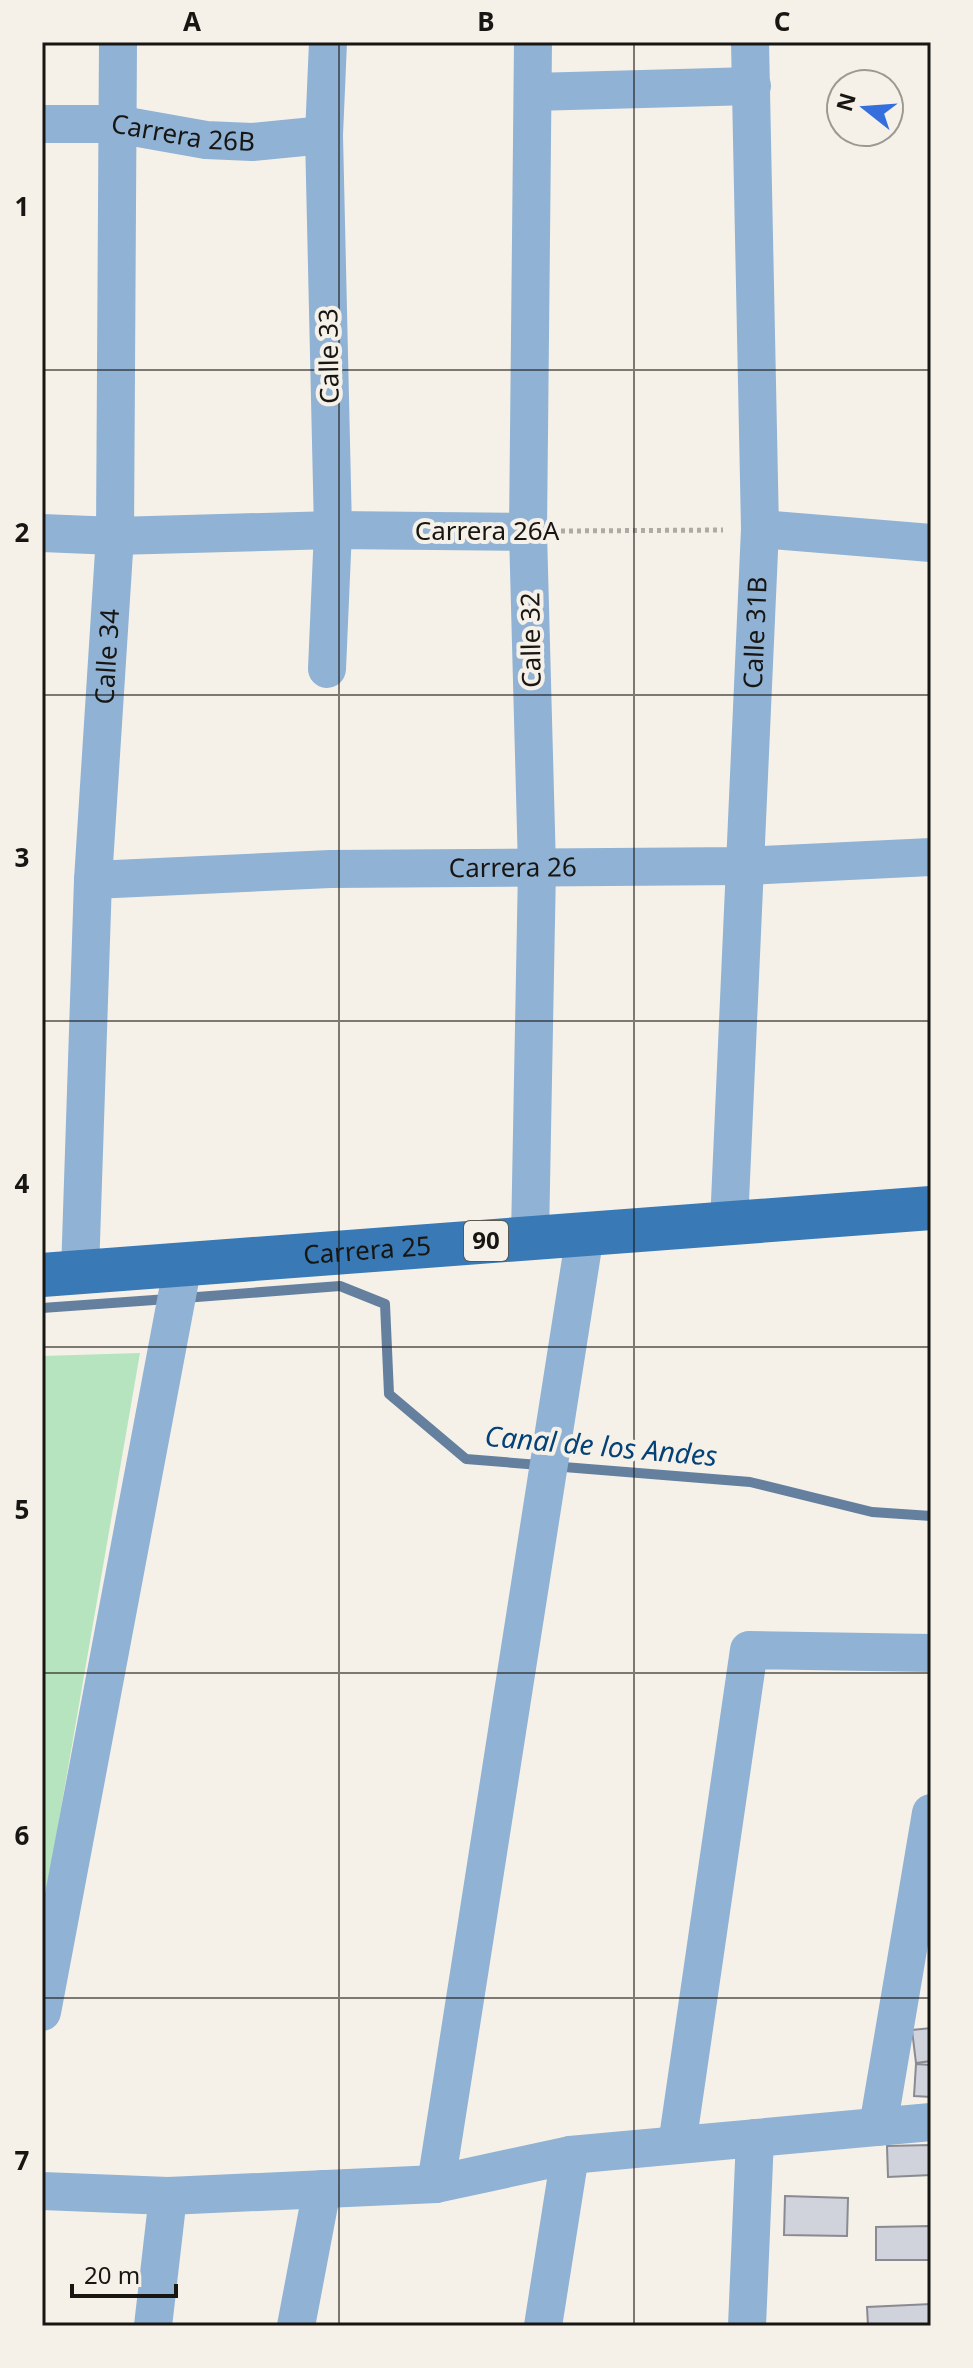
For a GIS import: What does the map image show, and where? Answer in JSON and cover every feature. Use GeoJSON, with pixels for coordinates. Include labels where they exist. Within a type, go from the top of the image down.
{"type":"FeatureCollection","features":[{"type":"Feature","properties":{"kind":"main road","name":"Carrera 25"},"geometry":{"type":"LineString","coordinates":[[61,1273],[931,1208]]}},
{"type":"Feature","properties":{"kind":"street","name":"Calle 34"},"geometry":{"type":"LineString","coordinates":[[61,1273],[93,880],[115,536],[118,42]]}},
{"type":"Feature","properties":{"kind":"street","name":"Calle 33"},"geometry":{"type":"LineString","coordinates":[[327,669],[333,530],[324,135],[328,42]]}},
{"type":"Feature","properties":{"kind":"street","name":"Calle 32"},"geometry":{"type":"LineString","coordinates":[[530,1238],[537,868],[528,532],[533,42]]}},
{"type":"Feature","properties":{"kind":"street","name":"Calle 31B"},"geometry":{"type":"LineString","coordinates":[[729,1224],[760,529],[750,42]]}},
{"type":"Feature","properties":{"kind":"street"},"geometry":{"type":"LineString","coordinates":[[533,92],[752,86]]}},
{"type":"Feature","properties":{"kind":"street","name":"Carrera 26B"},"geometry":{"type":"LineString","coordinates":[[42,124],[116,124],[206,140],[252,142],[324,135]]}},
{"type":"Feature","properties":{"kind":"street"},"geometry":{"type":"LineString","coordinates":[[760,529],[931,543]]}},
{"type":"Feature","properties":{"kind":"street","name":"Carrera 26A"},"geometry":{"type":"LineString","coordinates":[[42,533],[115,536],[333,530],[528,532]]}},
{"type":"Feature","properties":{"kind":"street","name":"Carrera 26"},"geometry":{"type":"LineString","coordinates":[[93,880],[330,869],[744,866],[931,857]]}},
{"type":"Feature","properties":{"kind":"street"},"geometry":{"type":"LineString","coordinates":[[436,2184],[585,1234]]}},
{"type":"Feature","properties":{"kind":"street"},"geometry":{"type":"LineString","coordinates":[[42,2012],[183,1264]]}},
{"type":"Feature","properties":{"kind":"street"},"geometry":{"type":"LineString","coordinates":[[677,2145],[749,1650],[931,1653]]}},
{"type":"Feature","properties":{"kind":"street"},"geometry":{"type":"LineString","coordinates":[[878,2127],[931,1813]]}},
{"type":"Feature","properties":{"kind":"street"},"geometry":{"type":"LineString","coordinates":[[42,2191],[168,2196],[436,2184],[570,2155],[931,2122]]}},
{"type":"Feature","properties":{"kind":"street"},"geometry":{"type":"LineString","coordinates":[[747,2326],[755,2138]]}},
{"type":"Feature","properties":{"kind":"street"},"geometry":{"type":"LineString","coordinates":[[543,2326],[570,2155]]}},
{"type":"Feature","properties":{"kind":"street"},"geometry":{"type":"LineString","coordinates":[[296,2326],[322,2189]]}},
{"type":"Feature","properties":{"kind":"street"},"geometry":{"type":"LineString","coordinates":[[153,2326],[168,2196]]}},
{"type":"Feature","properties":{"kind":"path","name":"Carrera 26A"},"geometry":{"type":"LineString","coordinates":[[528,532],[760,529]]}},
{"type":"Feature","properties":{"kind":"green space"},"geometry":{"type":"Polygon","coordinates":[[[140,1353],[42,1918],[42,1356],[140,1353]]]}},
{"type":"Feature","properties":{"kind":"building"},"geometry":{"type":"Polygon","coordinates":[[[931,2028],[931,2061],[916,2063],[912,2030],[931,2028]]]}},
{"type":"Feature","properties":{"kind":"building"},"geometry":{"type":"Polygon","coordinates":[[[916,2064],[931,2065],[931,2097],[914,2096],[916,2064]]]}},
{"type":"Feature","properties":{"kind":"building"},"geometry":{"type":"Polygon","coordinates":[[[931,2145],[931,2175],[888,2177],[887,2146],[931,2145]]]}},
{"type":"Feature","properties":{"kind":"building"},"geometry":{"type":"Polygon","coordinates":[[[785,2196],[848,2198],[847,2236],[784,2235],[785,2196]]]}},
{"type":"Feature","properties":{"kind":"building"},"geometry":{"type":"Polygon","coordinates":[[[931,2226],[931,2260],[876,2260],[876,2227],[931,2226]]]}},
{"type":"Feature","properties":{"kind":"building"},"geometry":{"type":"Polygon","coordinates":[[[931,2304],[931,2326],[868,2326],[867,2307],[931,2304]]]}},
{"type":"Feature","properties":{"kind":"waterway","name":"Canal de los Andes"},"geometry":{"type":"LineString","coordinates":[[184,1298],[340,1286],[385,1304],[389,1394],[466,1459],[750,1482],[872,1512],[931,1516]]}},
{"type":"Feature","properties":{"kind":"waterway","name":"Canal de los Andes"},"geometry":{"type":"LineString","coordinates":[[42,1308],[168,1299]]}}]}
